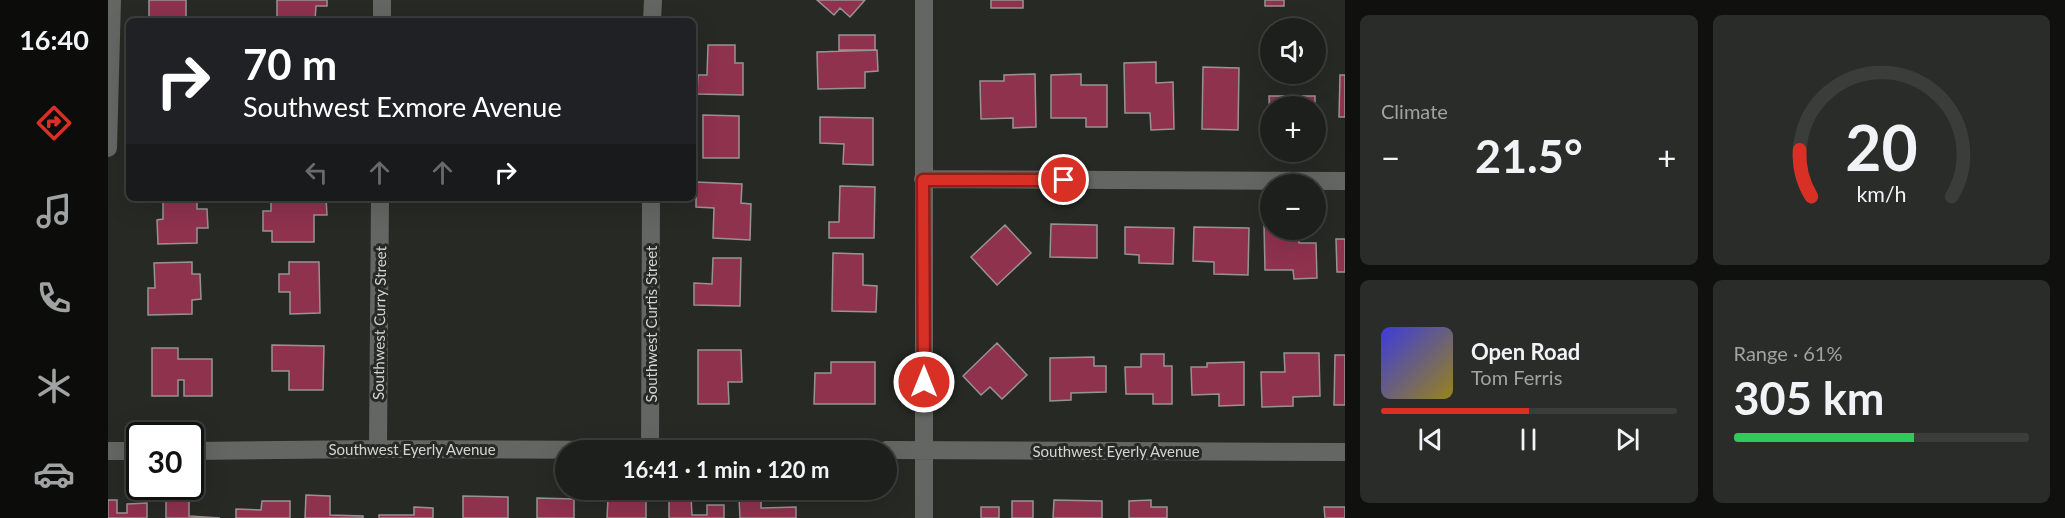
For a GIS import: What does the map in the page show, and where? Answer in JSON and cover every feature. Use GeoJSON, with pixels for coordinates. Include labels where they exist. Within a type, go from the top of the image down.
{"type":"FeatureCollection","features":[{"type":"Feature","properties":{"kind":"street"},"geometry":{"type":"LineString","coordinates":[[108,148],[112,0]]}},
{"type":"Feature","properties":{"kind":"street"},"geometry":{"type":"LineString","coordinates":[[382,0],[382,18]]}},
{"type":"Feature","properties":{"kind":"street"},"geometry":{"type":"LineString","coordinates":[[652,0],[652,18]]}},
{"type":"Feature","properties":{"kind":"street"},"geometry":{"type":"LineString","coordinates":[[924,0],[924,518]]}},
{"type":"Feature","properties":{"kind":"street"},"geometry":{"type":"LineString","coordinates":[[923,180],[1345,181]]}},
{"type":"Feature","properties":{"kind":"street","name":"Southwest Curry Street"},"geometry":{"type":"LineString","coordinates":[[378,449],[380,201]]}},
{"type":"Feature","properties":{"kind":"street","name":"Southwest Curtis Street"},"geometry":{"type":"LineString","coordinates":[[650,440],[651,201]]}},
{"type":"Feature","properties":{"kind":"street","name":"Southwest Eyerly Avenue"},"geometry":{"type":"LineString","coordinates":[[204,451],[555,450]]}},
{"type":"Feature","properties":{"kind":"street","name":"Southwest Eyerly Avenue"},"geometry":{"type":"LineString","coordinates":[[897,450],[1345,452]]}},
{"type":"Feature","properties":{"kind":"street"},"geometry":{"type":"LineString","coordinates":[[108,451],[126,451]]}},
{"type":"Feature","properties":{"kind":"building"},"geometry":{"type":"Polygon","coordinates":[[[149,0],[186,0],[186,18],[149,18],[149,0]]]}},
{"type":"Feature","properties":{"kind":"building"},"geometry":{"type":"Polygon","coordinates":[[[277,0],[327,0],[327,6],[316,6],[315,18],[277,18],[277,0]]]}},
{"type":"Feature","properties":{"kind":"building"},"geometry":{"type":"Polygon","coordinates":[[[817,0],[865,0],[850,17],[840,8],[834,15],[817,0]]]}},
{"type":"Feature","properties":{"kind":"building"},"geometry":{"type":"Polygon","coordinates":[[[991,0],[1023,0],[1023,8],[991,8],[991,0]]]}},
{"type":"Feature","properties":{"kind":"building"},"geometry":{"type":"Polygon","coordinates":[[[1265,0],[1284,0],[1284,6],[1265,6],[1265,0]]]}},
{"type":"Feature","properties":{"kind":"building"},"geometry":{"type":"Polygon","coordinates":[[[839,35],[875,35],[875,50],[839,50],[839,35]]]}},
{"type":"Feature","properties":{"kind":"building"},"geometry":{"type":"Polygon","coordinates":[[[708,45],[735,45],[735,63],[743,63],[743,95],[697,94],[698,75],[707,75],[708,45]]]}},
{"type":"Feature","properties":{"kind":"building"},"geometry":{"type":"Polygon","coordinates":[[[877,50],[878,71],[865,72],[865,88],[818,89],[817,52],[877,50]]]}},
{"type":"Feature","properties":{"kind":"building"},"geometry":{"type":"Polygon","coordinates":[[[1156,62],[1156,83],[1173,82],[1174,129],[1151,130],[1150,113],[1125,113],[1124,63],[1156,62]]]}},
{"type":"Feature","properties":{"kind":"building"},"geometry":{"type":"Polygon","coordinates":[[[1203,67],[1239,68],[1238,130],[1202,129],[1203,67]]]}},
{"type":"Feature","properties":{"kind":"building"},"geometry":{"type":"Polygon","coordinates":[[[1035,74],[1036,127],[1013,128],[1013,118],[981,119],[980,81],[1004,81],[1004,75],[1035,74]]]}},
{"type":"Feature","properties":{"kind":"building"},"geometry":{"type":"Polygon","coordinates":[[[1081,74],[1081,85],[1107,85],[1107,127],[1086,127],[1086,118],[1051,118],[1051,75],[1081,74]]]}},
{"type":"Feature","properties":{"kind":"building"},"geometry":{"type":"Polygon","coordinates":[[[1340,75],[1345,75],[1345,117],[1339,117],[1340,75]]]}},
{"type":"Feature","properties":{"kind":"building"},"geometry":{"type":"Polygon","coordinates":[[[703,115],[739,116],[739,158],[703,158],[703,115]]]}},
{"type":"Feature","properties":{"kind":"building"},"geometry":{"type":"Polygon","coordinates":[[[820,117],[873,118],[873,165],[843,164],[844,144],[820,143],[820,117]]]}},
{"type":"Feature","properties":{"kind":"building"},"geometry":{"type":"Polygon","coordinates":[[[696,182],[742,184],[741,203],[751,204],[750,240],[713,238],[714,208],[696,207],[696,182]]]}},
{"type":"Feature","properties":{"kind":"building"},"geometry":{"type":"Polygon","coordinates":[[[840,186],[875,187],[874,238],[829,238],[829,222],[839,222],[840,186]]]}},
{"type":"Feature","properties":{"kind":"building"},"geometry":{"type":"Polygon","coordinates":[[[163,201],[197,201],[197,209],[207,209],[208,228],[197,228],[197,243],[158,244],[157,220],[163,219],[163,201]]]}},
{"type":"Feature","properties":{"kind":"building"},"geometry":{"type":"Polygon","coordinates":[[[271,201],[326,201],[327,215],[314,215],[314,242],[272,242],[272,231],[263,231],[263,211],[271,211],[271,201]]]}},
{"type":"Feature","properties":{"kind":"building"},"geometry":{"type":"Polygon","coordinates":[[[1051,224],[1097,225],[1097,258],[1050,257],[1051,224]]]}},
{"type":"Feature","properties":{"kind":"building"},"geometry":{"type":"Polygon","coordinates":[[[1005,225],[1031,253],[997,285],[971,257],[1005,225]]]}},
{"type":"Feature","properties":{"kind":"building"},"geometry":{"type":"Polygon","coordinates":[[[1125,227],[1174,228],[1173,264],[1139,263],[1139,255],[1125,254],[1125,227]]]}},
{"type":"Feature","properties":{"kind":"building"},"geometry":{"type":"Polygon","coordinates":[[[1194,227],[1249,228],[1248,275],[1214,274],[1214,262],[1193,261],[1194,227]]]}},
{"type":"Feature","properties":{"kind":"building"},"geometry":{"type":"Polygon","coordinates":[[[1336,239],[1345,239],[1345,272],[1337,272],[1336,239]]]}},
{"type":"Feature","properties":{"kind":"building"},"geometry":{"type":"Polygon","coordinates":[[[1264,240],[1299,240],[1299,243],[1316,243],[1317,278],[1294,279],[1293,270],[1265,270],[1264,240]]]}},
{"type":"Feature","properties":{"kind":"building"},"geometry":{"type":"Polygon","coordinates":[[[833,253],[863,254],[863,285],[877,286],[876,312],[832,311],[833,253]]]}},
{"type":"Feature","properties":{"kind":"building"},"geometry":{"type":"Polygon","coordinates":[[[713,258],[741,258],[740,306],[694,305],[694,283],[712,284],[713,258]]]}},
{"type":"Feature","properties":{"kind":"building"},"geometry":{"type":"Polygon","coordinates":[[[192,262],[192,274],[200,274],[201,299],[192,300],[192,314],[148,315],[148,288],[155,288],[154,263],[192,262]]]}},
{"type":"Feature","properties":{"kind":"building"},"geometry":{"type":"Polygon","coordinates":[[[289,262],[319,262],[320,313],[290,314],[290,292],[279,292],[279,274],[289,274],[289,262]]]}},
{"type":"Feature","properties":{"kind":"building"},"geometry":{"type":"Polygon","coordinates":[[[997,343],[1027,375],[1002,399],[990,387],[981,395],[963,376],[997,343]]]}},
{"type":"Feature","properties":{"kind":"building"},"geometry":{"type":"Polygon","coordinates":[[[272,345],[324,346],[323,390],[289,390],[289,371],[272,371],[272,345]]]}},
{"type":"Feature","properties":{"kind":"building"},"geometry":{"type":"Polygon","coordinates":[[[152,348],[178,348],[178,359],[212,359],[212,396],[184,396],[184,380],[178,380],[178,396],[152,396],[152,348]]]}},
{"type":"Feature","properties":{"kind":"building"},"geometry":{"type":"Polygon","coordinates":[[[698,350],[741,350],[742,382],[728,382],[729,404],[698,404],[698,350]]]}},
{"type":"Feature","properties":{"kind":"building"},"geometry":{"type":"Polygon","coordinates":[[[1284,353],[1319,353],[1320,396],[1293,397],[1293,406],[1262,407],[1261,372],[1285,372],[1284,353]]]}},
{"type":"Feature","properties":{"kind":"building"},"geometry":{"type":"Polygon","coordinates":[[[1141,354],[1164,354],[1164,366],[1172,366],[1172,404],[1153,404],[1153,394],[1126,394],[1125,367],[1141,367],[1141,354]]]}},
{"type":"Feature","properties":{"kind":"building"},"geometry":{"type":"Polygon","coordinates":[[[1335,355],[1345,355],[1345,405],[1334,405],[1335,355]]]}},
{"type":"Feature","properties":{"kind":"building"},"geometry":{"type":"Polygon","coordinates":[[[1094,357],[1094,366],[1106,366],[1106,392],[1071,393],[1071,400],[1050,401],[1050,358],[1094,357]]]}},
{"type":"Feature","properties":{"kind":"building"},"geometry":{"type":"Polygon","coordinates":[[[831,362],[875,362],[875,404],[814,404],[815,373],[831,373],[831,362]]]}},
{"type":"Feature","properties":{"kind":"building"},"geometry":{"type":"Polygon","coordinates":[[[1244,362],[1244,405],[1219,406],[1219,394],[1192,395],[1191,367],[1207,367],[1207,363],[1244,362]]]}},
{"type":"Feature","properties":{"kind":"building"},"geometry":{"type":"Polygon","coordinates":[[[306,495],[330,496],[330,515],[363,516],[363,518],[305,518],[306,495]]]}},
{"type":"Feature","properties":{"kind":"building"},"geometry":{"type":"Polygon","coordinates":[[[463,496],[508,497],[508,518],[463,518],[463,496]]]}},
{"type":"Feature","properties":{"kind":"building"},"geometry":{"type":"Polygon","coordinates":[[[537,498],[574,500],[574,518],[537,518],[537,498]]]}},
{"type":"Feature","properties":{"kind":"building"},"geometry":{"type":"Polygon","coordinates":[[[108,500],[117,500],[117,513],[127,513],[127,504],[147,503],[147,518],[108,518],[108,500]]]}},
{"type":"Feature","properties":{"kind":"building"},"geometry":{"type":"Polygon","coordinates":[[[166,500],[189,500],[189,516],[220,518],[166,518],[166,500]]]}},
{"type":"Feature","properties":{"kind":"building"},"geometry":{"type":"Polygon","coordinates":[[[608,500],[646,500],[646,518],[607,518],[608,500]]]}},
{"type":"Feature","properties":{"kind":"building"},"geometry":{"type":"Polygon","coordinates":[[[669,500],[691,500],[692,515],[707,515],[707,505],[724,505],[724,518],[669,518],[669,500]]]}},
{"type":"Feature","properties":{"kind":"building"},"geometry":{"type":"Polygon","coordinates":[[[739,500],[761,500],[761,508],[796,507],[796,518],[740,518],[739,500]]]}},
{"type":"Feature","properties":{"kind":"building"},"geometry":{"type":"Polygon","coordinates":[[[1054,500],[1102,501],[1102,518],[1053,518],[1054,500]]]}},
{"type":"Feature","properties":{"kind":"building"},"geometry":{"type":"Polygon","coordinates":[[[1151,500],[1151,507],[1167,507],[1167,518],[1129,518],[1129,501],[1151,500]]]}},
{"type":"Feature","properties":{"kind":"building"},"geometry":{"type":"Polygon","coordinates":[[[262,501],[290,501],[290,518],[236,518],[236,509],[261,510],[262,501]]]}},
{"type":"Feature","properties":{"kind":"building"},"geometry":{"type":"Polygon","coordinates":[[[1012,501],[1033,501],[1033,518],[1012,518],[1012,501]]]}},
{"type":"Feature","properties":{"kind":"building"},"geometry":{"type":"Polygon","coordinates":[[[414,507],[433,508],[433,518],[379,518],[379,515],[414,515],[414,507]]]}},
{"type":"Feature","properties":{"kind":"building"},"geometry":{"type":"Polygon","coordinates":[[[981,507],[999,507],[999,518],[981,518],[981,507]]]}},
{"type":"Feature","properties":{"kind":"building"},"geometry":{"type":"Polygon","coordinates":[[[1324,507],[1345,507],[1345,518],[1325,518],[1324,507]]]}},
{"type":"Feature","properties":{"kind":"route"},"geometry":{"type":"LineString","coordinates":[[924,382],[923,180],[1064,180]]}}]}
